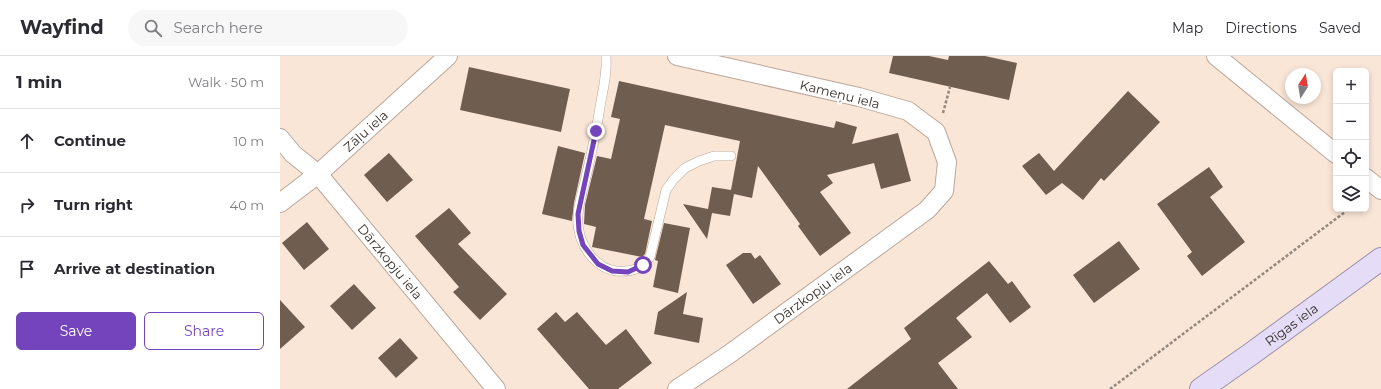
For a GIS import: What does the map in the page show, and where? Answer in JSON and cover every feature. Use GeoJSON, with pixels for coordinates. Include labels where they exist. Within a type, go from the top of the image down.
{"type":"FeatureCollection","features":[{"type":"Feature","properties":{"kind":"main road","name":"Rīgas iela"},"geometry":{"type":"LineString","coordinates":[[1201,389],[1381,259]]}},
{"type":"Feature","properties":{"kind":"street","name":"Zāļu iela"},"geometry":{"type":"LineString","coordinates":[[280,203],[318,174],[448,56]]}},
{"type":"Feature","properties":{"kind":"street","name":"Kameņu iela"},"geometry":{"type":"LineString","coordinates":[[677,56],[859,97],[908,111],[936,132],[947,162],[944,191]]}},
{"type":"Feature","properties":{"kind":"street"},"geometry":{"type":"LineString","coordinates":[[1216,56],[1333,152]]}},
{"type":"Feature","properties":{"kind":"street","name":"Dārzkopju iela"},"geometry":{"type":"LineString","coordinates":[[280,138],[293,154],[318,174],[496,389]]}},
{"type":"Feature","properties":{"kind":"street"},"geometry":{"type":"LineString","coordinates":[[1369,180],[1381,190]]}},
{"type":"Feature","properties":{"kind":"street","name":"Dārzkopju iela"},"geometry":{"type":"LineString","coordinates":[[677,389],[734,351],[921,215],[944,191]]}},
{"type":"Feature","properties":{"kind":"lane"},"geometry":{"type":"LineString","coordinates":[[606,56],[606,70],[596,134],[578,214],[579,231],[583,245],[598,264],[612,271],[628,272],[643,265],[650,257],[666,190],[674,179],[684,168],[699,161],[714,156],[730,156]]}},
{"type":"Feature","properties":{"kind":"path"},"geometry":{"type":"LineString","coordinates":[[941,119],[950,87]]}},
{"type":"Feature","properties":{"kind":"path"},"geometry":{"type":"LineString","coordinates":[[1110,389],[1345,212]]}},
{"type":"Feature","properties":{"kind":"building"},"geometry":{"type":"Polygon","coordinates":[[[893,56],[929,56],[948,60],[949,56],[985,56],[1017,63],[1009,100],[889,73],[893,56]]]}},
{"type":"Feature","properties":{"kind":"building"},"geometry":{"type":"Polygon","coordinates":[[[469,67],[570,89],[561,132],[460,110],[469,67]]]}},
{"type":"Feature","properties":{"kind":"building"},"geometry":{"type":"Polygon","coordinates":[[[619,81],[834,128],[836,121],[857,127],[852,144],[898,133],[911,181],[881,189],[874,163],[827,175],[833,183],[820,192],[851,233],[820,256],[798,226],[800,224],[758,166],[752,198],[734,194],[730,216],[712,213],[707,239],[683,204],[708,209],[712,187],[731,190],[740,141],[665,125],[644,219],[652,221],[645,254],[642,257],[592,247],[596,227],[584,224],[585,205],[597,156],[611,159],[620,119],[611,117],[619,81]]]}},
{"type":"Feature","properties":{"kind":"building"},"geometry":{"type":"Polygon","coordinates":[[[1128,91],[1160,122],[1104,181],[1101,178],[1083,200],[1062,183],[1046,195],[1022,166],[1039,153],[1054,171],[1128,91]]]}},
{"type":"Feature","properties":{"kind":"building"},"geometry":{"type":"Polygon","coordinates":[[[558,146],[585,153],[574,203],[572,221],[542,214],[558,146]]]}},
{"type":"Feature","properties":{"kind":"building"},"geometry":{"type":"Polygon","coordinates":[[[389,153],[413,180],[387,202],[364,175],[389,153]]]}},
{"type":"Feature","properties":{"kind":"building"},"geometry":{"type":"Polygon","coordinates":[[[1209,167],[1223,187],[1210,197],[1245,242],[1202,276],[1187,256],[1192,252],[1157,204],[1209,167]]]}},
{"type":"Feature","properties":{"kind":"building"},"geometry":{"type":"Polygon","coordinates":[[[449,208],[471,233],[458,244],[507,294],[480,320],[453,292],[459,287],[415,236],[449,208]]]}},
{"type":"Feature","properties":{"kind":"building"},"geometry":{"type":"Polygon","coordinates":[[[307,222],[329,249],[304,270],[282,243],[307,222]]]}},
{"type":"Feature","properties":{"kind":"building"},"geometry":{"type":"Polygon","coordinates":[[[664,223],[690,228],[678,293],[653,287],[658,261],[655,260],[664,223]]]}},
{"type":"Feature","properties":{"kind":"building"},"geometry":{"type":"Polygon","coordinates":[[[1119,241],[1140,269],[1094,303],[1073,275],[1119,241]]]}},
{"type":"Feature","properties":{"kind":"building"},"geometry":{"type":"Polygon","coordinates":[[[743,253],[751,253],[755,259],[760,255],[781,284],[753,304],[726,265],[743,253]]]}},
{"type":"Feature","properties":{"kind":"building"},"geometry":{"type":"Polygon","coordinates":[[[989,261],[1008,284],[1012,281],[1031,307],[1010,323],[987,293],[956,318],[972,337],[938,363],[958,389],[847,389],[911,339],[904,328],[989,261]]]}},
{"type":"Feature","properties":{"kind":"building"},"geometry":{"type":"Polygon","coordinates":[[[354,284],[376,308],[352,330],[330,306],[354,284]]]}},
{"type":"Feature","properties":{"kind":"building"},"geometry":{"type":"Polygon","coordinates":[[[687,292],[683,314],[703,318],[699,343],[654,334],[658,312],[687,292]]]}},
{"type":"Feature","properties":{"kind":"building"},"geometry":{"type":"Polygon","coordinates":[[[280,300],[305,327],[280,349],[280,300]]]}},
{"type":"Feature","properties":{"kind":"building"},"geometry":{"type":"Polygon","coordinates":[[[556,312],[565,322],[577,312],[606,345],[626,329],[652,363],[618,389],[589,389],[537,329],[556,312]]]}},
{"type":"Feature","properties":{"kind":"building"},"geometry":{"type":"Polygon","coordinates":[[[400,338],[418,358],[396,378],[378,358],[400,338]]]}},
{"type":"Feature","properties":{"kind":"route"},"geometry":{"type":"LineString","coordinates":[[596,131],[578,214],[579,231],[583,245],[598,264],[612,271],[628,272],[643,265]]}}]}
